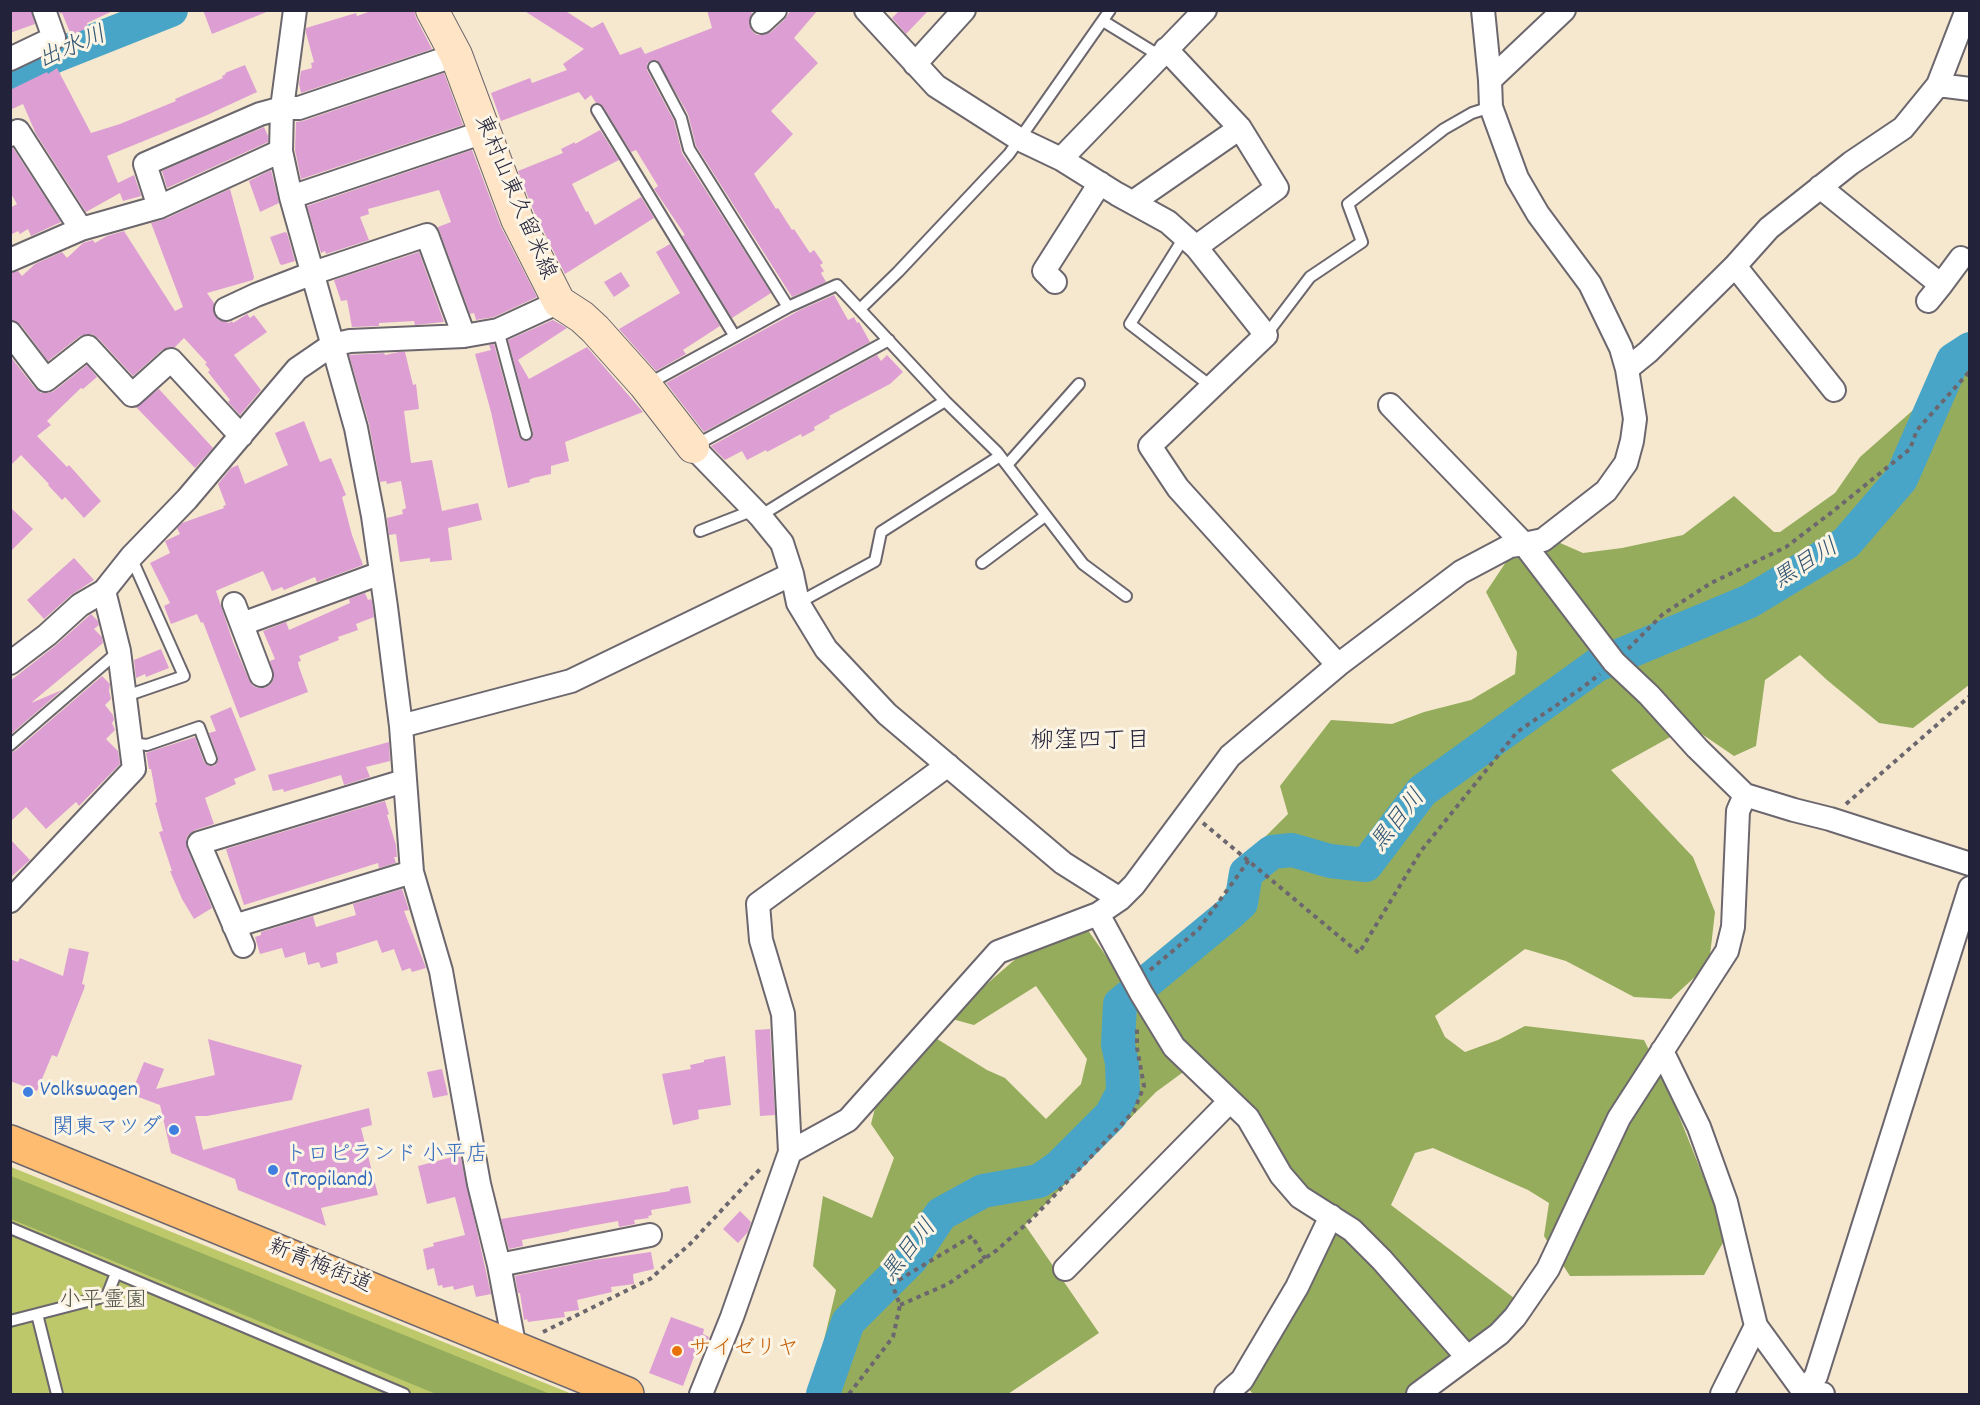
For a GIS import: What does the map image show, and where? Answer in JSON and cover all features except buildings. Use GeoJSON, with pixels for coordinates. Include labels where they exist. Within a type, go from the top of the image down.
{"type":"FeatureCollection","features":[{"type":"Feature","properties":{"kind":"main road","name":"東村山東久留米線"},"geometry":{"type":"LineString","coordinates":[[432,10],[456,55],[517,219],[559,302],[582,317],[595,329],[645,385],[693,447]]}},
{"type":"Feature","properties":{"kind":"main road","name":"新青梅街道"},"geometry":{"type":"LineString","coordinates":[[10,1142],[627,1395]]}},
{"type":"Feature","properties":{"kind":"street"},"geometry":{"type":"LineString","coordinates":[[10,59],[54,38],[44,10]]}},
{"type":"Feature","properties":{"kind":"street"},"geometry":{"type":"LineString","coordinates":[[295,10],[282,108],[281,152],[291,197],[356,428],[381,573],[401,726],[412,872],[441,971],[478,1184],[499,1265],[515,1349]]}},
{"type":"Feature","properties":{"kind":"street"},"geometry":{"type":"LineString","coordinates":[[866,10],[936,86],[1019,139],[1061,159],[1168,222],[1190,242],[1266,335],[1150,446],[1178,488],[1338,665]]}},
{"type":"Feature","properties":{"kind":"street"},"geometry":{"type":"LineString","coordinates":[[915,64],[964,10]]}},
{"type":"Feature","properties":{"kind":"street"},"geometry":{"type":"LineString","coordinates":[[1061,159],[1205,10]]}},
{"type":"Feature","properties":{"kind":"street"},"geometry":{"type":"LineString","coordinates":[[790,1152],[848,1120],[998,952],[1098,914],[1120,899],[1134,885],[1230,756],[1338,665],[1461,572],[1510,546],[1543,540],[1606,491],[1626,463],[1635,419],[1628,369],[1621,348],[1590,284],[1538,214],[1517,178],[1491,107],[1482,10]]}},
{"type":"Feature","properties":{"kind":"street"},"geometry":{"type":"LineString","coordinates":[[1490,80],[1564,10]]}},
{"type":"Feature","properties":{"kind":"street"},"geometry":{"type":"LineString","coordinates":[[1628,369],[1735,266],[1769,228],[1851,163],[1903,128],[1938,86],[1967,10]]}},
{"type":"Feature","properties":{"kind":"street"},"geometry":{"type":"LineString","coordinates":[[1163,53],[1240,128],[1277,188],[1190,242]]}},
{"type":"Feature","properties":{"kind":"street"},"geometry":{"type":"LineString","coordinates":[[159,207],[145,164],[260,114],[282,108],[299,108],[456,55]]}},
{"type":"Feature","properties":{"kind":"street"},"geometry":{"type":"LineString","coordinates":[[1938,86],[1970,89]]}},
{"type":"Feature","properties":{"kind":"street"},"geometry":{"type":"LineString","coordinates":[[1133,202],[1240,128]]}},
{"type":"Feature","properties":{"kind":"street"},"geometry":{"type":"LineString","coordinates":[[10,135],[18,131],[81,229]]}},
{"type":"Feature","properties":{"kind":"street"},"geometry":{"type":"LineString","coordinates":[[291,197],[483,132]]}},
{"type":"Feature","properties":{"kind":"street"},"geometry":{"type":"LineString","coordinates":[[10,260],[81,229],[159,207],[281,152]]}},
{"type":"Feature","properties":{"kind":"street"},"geometry":{"type":"LineString","coordinates":[[1055,282],[1044,271],[1100,183]]}},
{"type":"Feature","properties":{"kind":"street"},"geometry":{"type":"LineString","coordinates":[[1820,187],[1934,293],[1961,258]]}},
{"type":"Feature","properties":{"kind":"street"},"geometry":{"type":"LineString","coordinates":[[226,309],[313,273],[427,234],[464,336]]}},
{"type":"Feature","properties":{"kind":"street"},"geometry":{"type":"LineString","coordinates":[[1735,266],[1834,390]]}},
{"type":"Feature","properties":{"kind":"street"},"geometry":{"type":"LineString","coordinates":[[10,663],[47,635],[80,605],[104,591],[131,557],[187,499],[297,369],[332,345],[350,341],[464,336],[498,330],[559,302]]}},
{"type":"Feature","properties":{"kind":"street"},"geometry":{"type":"LineString","coordinates":[[10,333],[46,380],[88,346],[132,395],[171,360],[241,436]]}},
{"type":"Feature","properties":{"kind":"street"},"geometry":{"type":"LineString","coordinates":[[1390,405],[1524,544],[1612,659],[1649,694],[1697,748],[1745,795],[1830,819],[1970,864]]}},
{"type":"Feature","properties":{"kind":"street"},"geometry":{"type":"LineString","coordinates":[[693,447],[757,513],[782,543],[798,603],[826,649],[887,714],[1063,863],[1120,899]]}},
{"type":"Feature","properties":{"kind":"street"},"geometry":{"type":"LineString","coordinates":[[261,675],[238,614],[310,587],[381,573]]}},
{"type":"Feature","properties":{"kind":"street"},"geometry":{"type":"LineString","coordinates":[[401,726],[571,681],[792,574]]}},
{"type":"Feature","properties":{"kind":"street"},"geometry":{"type":"LineString","coordinates":[[10,901],[134,769],[119,651],[104,591]]}},
{"type":"Feature","properties":{"kind":"street"},"geometry":{"type":"LineString","coordinates":[[701,1395],[732,1317],[790,1152],[783,1014],[761,940],[758,904],[948,765]]}},
{"type":"Feature","properties":{"kind":"street"},"geometry":{"type":"LineString","coordinates":[[404,782],[199,843],[239,936],[412,872]]}},
{"type":"Feature","properties":{"kind":"street"},"geometry":{"type":"LineString","coordinates":[[1418,1395],[1499,1334],[1515,1317],[1548,1269],[1619,1118],[1727,951],[1733,927],[1738,811],[1745,795]]}},
{"type":"Feature","properties":{"kind":"street"},"geometry":{"type":"LineString","coordinates":[[1811,1394],[1970,888]]}},
{"type":"Feature","properties":{"kind":"street"},"geometry":{"type":"LineString","coordinates":[[1098,914],[1138,988],[1174,1047],[1248,1118],[1281,1174],[1300,1197],[1352,1230],[1382,1260],[1467,1357]]}},
{"type":"Feature","properties":{"kind":"street"},"geometry":{"type":"LineString","coordinates":[[1662,1051],[1699,1127],[1726,1202],[1756,1326],[1811,1394]]}},
{"type":"Feature","properties":{"kind":"street"},"geometry":{"type":"LineString","coordinates":[[1065,1269],[1230,1101]]}},
{"type":"Feature","properties":{"kind":"street"},"geometry":{"type":"LineString","coordinates":[[1226,1395],[1242,1380],[1297,1287],[1331,1216]]}},
{"type":"Feature","properties":{"kind":"street"},"geometry":{"type":"LineString","coordinates":[[499,1265],[650,1235]]}},
{"type":"Feature","properties":{"kind":"street"},"geometry":{"type":"LineString","coordinates":[[1722,1395],[1756,1326]]}},
{"type":"Feature","properties":{"kind":"lane"},"geometry":{"type":"LineString","coordinates":[[860,309],[1009,154],[1110,10]]}},
{"type":"Feature","properties":{"kind":"lane"},"geometry":{"type":"LineString","coordinates":[[1103,21],[1163,53]]}},
{"type":"Feature","properties":{"kind":"lane"},"geometry":{"type":"LineString","coordinates":[[654,67],[681,118],[689,148],[788,307]]}},
{"type":"Feature","properties":{"kind":"lane"},"geometry":{"type":"LineString","coordinates":[[1266,335],[1310,277],[1362,242],[1348,204],[1444,129],[1472,112],[1491,107]]}},
{"type":"Feature","properties":{"kind":"lane"},"geometry":{"type":"LineString","coordinates":[[597,110],[734,335]]}},
{"type":"Feature","properties":{"kind":"lane"},"geometry":{"type":"LineString","coordinates":[[1190,242],[1130,324],[1212,387]]}},
{"type":"Feature","properties":{"kind":"lane"},"geometry":{"type":"LineString","coordinates":[[645,385],[734,335],[837,285],[1003,460],[1083,564],[1126,596]]}},
{"type":"Feature","properties":{"kind":"lane"},"geometry":{"type":"LineString","coordinates":[[498,330],[526,434]]}},
{"type":"Feature","properties":{"kind":"lane"},"geometry":{"type":"LineString","coordinates":[[693,447],[889,340]]}},
{"type":"Feature","properties":{"kind":"lane"},"geometry":{"type":"LineString","coordinates":[[798,603],[875,561],[881,532],[1003,460],[1080,384]]}},
{"type":"Feature","properties":{"kind":"lane"},"geometry":{"type":"LineString","coordinates":[[700,531],[757,513],[945,401]]}},
{"type":"Feature","properties":{"kind":"lane"},"geometry":{"type":"LineString","coordinates":[[982,563],[1045,516]]}},
{"type":"Feature","properties":{"kind":"lane"},"geometry":{"type":"LineString","coordinates":[[126,696],[184,676],[131,557]]}},
{"type":"Feature","properties":{"kind":"lane"},"geometry":{"type":"LineString","coordinates":[[10,745],[119,651]]}},
{"type":"Feature","properties":{"kind":"lane"},"geometry":{"type":"LineString","coordinates":[[131,743],[147,745],[199,727],[211,759]]}},
{"type":"Feature","properties":{"kind":"lane"},"geometry":{"type":"LineString","coordinates":[[10,1228],[404,1395]]}},
{"type":"Feature","properties":{"kind":"lane"},"geometry":{"type":"LineString","coordinates":[[10,1320],[107,1296],[116,1273]]}},
{"type":"Feature","properties":{"kind":"lane"},"geometry":{"type":"LineString","coordinates":[[37,1314],[57,1395]]}},
{"type":"Feature","properties":{"kind":"path"},"geometry":{"type":"LineString","coordinates":[[1188,811],[1359,953],[1421,851],[1517,732],[1582,688],[1663,614],[1711,583],[1786,547],[1910,449],[1917,430],[1970,371]]}},
{"type":"Feature","properties":{"kind":"path"},"geometry":{"type":"LineString","coordinates":[[1830,819],[1970,696]]}},
{"type":"Feature","properties":{"kind":"path"},"geometry":{"type":"LineString","coordinates":[[1138,988],[1162,959],[1199,929],[1249,860]]}},
{"type":"Feature","properties":{"kind":"path"},"geometry":{"type":"LineString","coordinates":[[900,1305],[948,1284],[997,1250],[1032,1218],[1134,1112],[1144,1086],[1137,1048],[1137,1020]]}},
{"type":"Feature","properties":{"kind":"path"},"geometry":{"type":"LineString","coordinates":[[515,1349],[545,1331],[650,1279],[690,1244],[771,1156],[790,1152]]}},
{"type":"Feature","properties":{"kind":"path"},"geometry":{"type":"LineString","coordinates":[[849,1395],[893,1337],[900,1305],[892,1284],[972,1236],[985,1259]]}},
{"type":"Feature","properties":{"kind":"green space"},"geometry":{"type":"Polygon","coordinates":[[[1969,350],[1969,685],[1913,728],[1879,723],[1800,655],[1765,680],[1756,746],[1734,756],[1690,726],[1611,770],[1693,857],[1715,912],[1709,964],[1671,999],[1634,997],[1566,961],[1525,949],[1435,1016],[1445,1037],[1465,1052],[1498,1040],[1525,1026],[1644,1040],[1667,1086],[1727,1236],[1704,1275],[1570,1276],[1544,1236],[1549,1203],[1528,1190],[1433,1148],[1415,1153],[1391,1205],[1514,1298],[1500,1323],[1408,1394],[1253,1394],[1247,1387],[1340,1212],[1299,1186],[1269,1129],[1201,1059],[1156,1092],[1025,1225],[1099,1333],[1008,1394],[811,1394],[836,1290],[813,1266],[823,1196],[872,1218],[894,1158],[871,1124],[876,1104],[934,1037],[987,1070],[1005,1078],[1046,1119],[1081,1084],[1087,1059],[1036,986],[974,1025],[952,1019],[974,995],[1019,956],[1087,929],[1121,977],[1139,969],[1230,900],[1249,853],[1288,814],[1280,786],[1331,720],[1392,724],[1424,712],[1471,700],[1515,674],[1517,652],[1486,592],[1508,559],[1558,542],[1583,553],[1622,548],[1683,535],[1734,496],[1774,532],[1780,532],[1835,493],[1860,457],[1963,366],[1969,350]]]}},
{"type":"Feature","properties":{"kind":"green space","name":"小平霊園"},"geometry":{"type":"Polygon","coordinates":[[[11,1167],[572,1394],[11,1394],[11,1167]]]}},
{"type":"Feature","properties":{"kind":"green space"},"geometry":{"type":"Polygon","coordinates":[[[10,1176],[550,1394],[436,1394],[11,1219],[10,1176]]]}},
{"type":"Feature","properties":{"kind":"waterway","name":"出水川"},"geometry":{"type":"LineString","coordinates":[[10,78],[55,56],[171,10]]}},
{"type":"Feature","properties":{"kind":"waterway","name":"黒目川"},"geometry":{"type":"LineString","coordinates":[[823,1394],[848,1322],[911,1259],[941,1214],[983,1191],[1039,1181],[1059,1167],[1111,1115],[1123,1092],[1122,1063],[1118,1044],[1120,1004],[1241,903],[1246,873],[1272,852],[1292,850],[1330,861],[1366,865],[1422,791],[1597,665],[1750,601],[1846,543],[1901,479],[1953,360],[1970,349]]}},
{"type":"Feature","properties":{"kind":"place","name":"Volkswagen"},"geometry":{"type":"Point","coordinates":[28,1092]}},
{"type":"Feature","properties":{"kind":"place","name":"関東マツダ"},"geometry":{"type":"Point","coordinates":[174,1130]}},
{"type":"Feature","properties":{"kind":"place","name":"トロピランド 小平店 (Tropiland)"},"geometry":{"type":"Point","coordinates":[273,1170]}},
{"type":"Feature","properties":{"kind":"place","name":"サイゼリヤ"},"geometry":{"type":"Point","coordinates":[677,1351]}},
{"type":"Feature","properties":{"kind":"district","name":"柳窪四丁目"},"geometry":{"type":"Point","coordinates":[1090,744]}}]}
